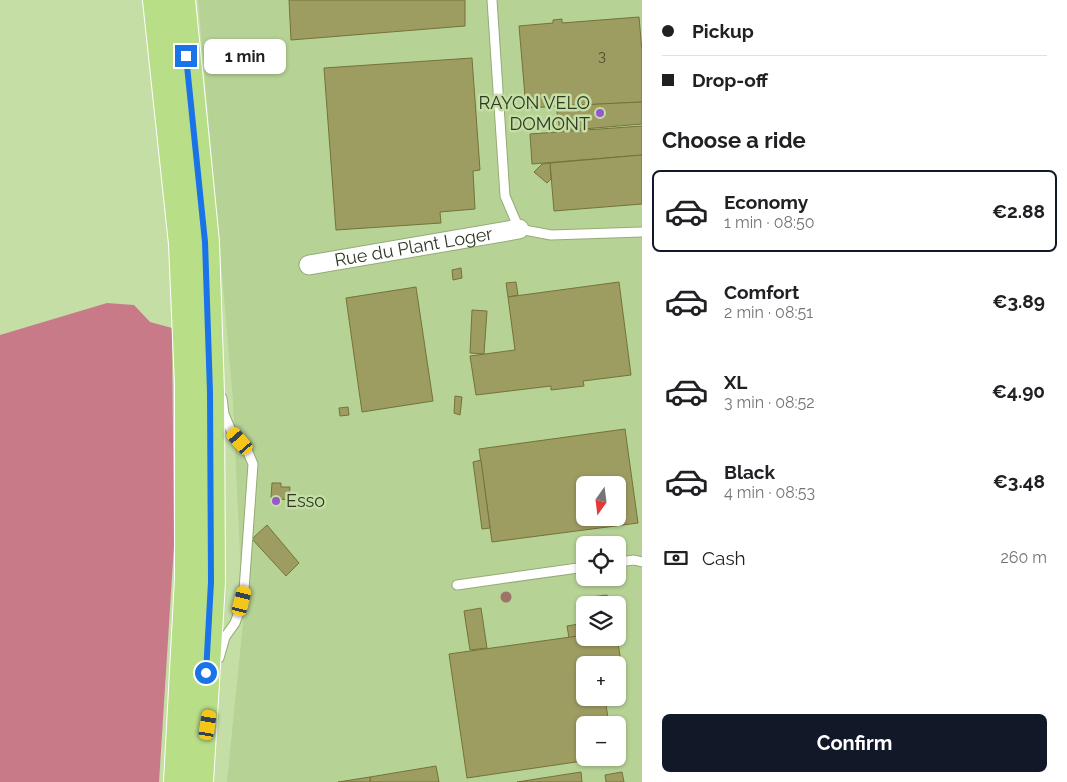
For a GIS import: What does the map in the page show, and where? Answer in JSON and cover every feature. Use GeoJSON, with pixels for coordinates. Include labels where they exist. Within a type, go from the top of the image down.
{"type":"FeatureCollection","features":[{"type":"Feature","properties":{"kind":"highway"},"geometry":{"type":"LineString","coordinates":[[157,0],[183,244],[189,385],[189,578],[178,782]]}},
{"type":"Feature","properties":{"kind":"highway"},"geometry":{"type":"LineString","coordinates":[[181,0],[205,242],[210,392],[211,582],[199,782]]}},
{"type":"Feature","properties":{"kind":"street","name":"Rue du Plant Loger"},"geometry":{"type":"LineString","coordinates":[[309,265],[520,229]]}},
{"type":"Feature","properties":{"kind":"lane"},"geometry":{"type":"LineString","coordinates":[[492,0],[505,196],[520,229],[551,235],[642,232]]}},
{"type":"Feature","properties":{"kind":"lane"},"geometry":{"type":"LineString","coordinates":[[205,242],[219,366]]}},
{"type":"Feature","properties":{"kind":"lane"},"geometry":{"type":"LineString","coordinates":[[217,668],[220,650],[225,637],[235,623],[244,590],[253,464],[247,450],[232,432],[224,414],[221,385]]}},
{"type":"Feature","properties":{"kind":"lane"},"geometry":{"type":"LineString","coordinates":[[626,561],[642,562]]}},
{"type":"Feature","properties":{"kind":"lane"},"geometry":{"type":"LineString","coordinates":[[457,586],[576,568]]}},
{"type":"Feature","properties":{"kind":"lane"},"geometry":{"type":"LineString","coordinates":[[199,782],[214,687]]}},
{"type":"Feature","properties":{"kind":"shaded area"},"geometry":{"type":"Polygon","coordinates":[[[198,0],[642,0],[642,782],[227,782],[243,623],[233,400],[198,0]]]}},
{"type":"Feature","properties":{"kind":"shaded area"},"geometry":{"type":"Polygon","coordinates":[[[107,303],[134,305],[150,322],[172,328],[174,545],[159,782],[0,782],[0,335],[107,303]]]}},
{"type":"Feature","properties":{"kind":"building"},"geometry":{"type":"Polygon","coordinates":[[[289,0],[465,0],[465,26],[291,40],[289,0]]]}},
{"type":"Feature","properties":{"kind":"building"},"geometry":{"type":"Polygon","coordinates":[[[639,17],[642,51],[642,102],[526,108],[519,26],[553,23],[553,20],[562,19],[562,23],[639,17]]]}},
{"type":"Feature","properties":{"kind":"building"},"geometry":{"type":"Polygon","coordinates":[[[472,58],[480,170],[473,171],[475,209],[440,212],[441,223],[336,230],[324,68],[472,58]]]}},
{"type":"Feature","properties":{"kind":"building","name":"RAYON VELO DOMONT"},"geometry":{"type":"Polygon","coordinates":[[[642,102],[642,124],[560,131],[556,106],[642,102]]]}},
{"type":"Feature","properties":{"kind":"building"},"geometry":{"type":"Polygon","coordinates":[[[642,126],[642,155],[532,164],[530,134],[642,126]]]}},
{"type":"Feature","properties":{"kind":"building"},"geometry":{"type":"Polygon","coordinates":[[[642,155],[642,204],[554,211],[550,163],[642,155]]]}},
{"type":"Feature","properties":{"kind":"building"},"geometry":{"type":"Polygon","coordinates":[[[550,163],[551,179],[547,183],[534,172],[542,164],[550,163]]]}},
{"type":"Feature","properties":{"kind":"building"},"geometry":{"type":"Polygon","coordinates":[[[461,268],[462,278],[453,280],[452,270],[461,268]]]}},
{"type":"Feature","properties":{"kind":"building"},"geometry":{"type":"Polygon","coordinates":[[[516,282],[518,295],[508,297],[506,283],[516,282]]]}},
{"type":"Feature","properties":{"kind":"building"},"geometry":{"type":"Polygon","coordinates":[[[619,282],[631,375],[583,381],[584,386],[551,390],[551,386],[476,395],[470,356],[515,350],[508,297],[619,282]]]}},
{"type":"Feature","properties":{"kind":"building"},"geometry":{"type":"Polygon","coordinates":[[[416,287],[433,401],[362,412],[346,298],[416,287]]]}},
{"type":"Feature","properties":{"kind":"building"},"geometry":{"type":"Polygon","coordinates":[[[472,310],[487,311],[484,354],[470,353],[472,310]]]}},
{"type":"Feature","properties":{"kind":"building"},"geometry":{"type":"Polygon","coordinates":[[[455,396],[462,397],[460,415],[454,413],[455,396]]]}},
{"type":"Feature","properties":{"kind":"building"},"geometry":{"type":"Polygon","coordinates":[[[348,407],[349,415],[340,416],[339,408],[348,407]]]}},
{"type":"Feature","properties":{"kind":"building"},"geometry":{"type":"Polygon","coordinates":[[[625,429],[638,523],[626,525],[626,476],[576,476],[576,526],[615,526],[492,542],[479,449],[625,429]]]}},
{"type":"Feature","properties":{"kind":"building"},"geometry":{"type":"Polygon","coordinates":[[[481,460],[490,528],[482,529],[473,462],[481,460]]]}},
{"type":"Feature","properties":{"kind":"building"},"geometry":{"type":"Polygon","coordinates":[[[272,483],[281,483],[281,487],[290,487],[289,500],[271,498],[272,483]]]}},
{"type":"Feature","properties":{"kind":"building"},"geometry":{"type":"Polygon","coordinates":[[[267,525],[299,563],[286,576],[252,539],[267,525]]]}},
{"type":"Feature","properties":{"kind":"building"},"geometry":{"type":"Polygon","coordinates":[[[481,608],[487,648],[470,650],[464,611],[481,608]]]}},
{"type":"Feature","properties":{"kind":"building"},"geometry":{"type":"Polygon","coordinates":[[[576,624],[576,637],[569,638],[567,626],[576,624]]]}},
{"type":"Feature","properties":{"kind":"building"},"geometry":{"type":"Polygon","coordinates":[[[576,636],[576,646],[618,646],[620,656],[576,656],[576,706],[606,706],[608,716],[576,716],[576,762],[467,778],[449,654],[576,636]]]}},
{"type":"Feature","properties":{"kind":"building"},"geometry":{"type":"Polygon","coordinates":[[[436,766],[439,782],[370,782],[370,777],[436,766]]]}},
{"type":"Feature","properties":{"kind":"building"},"geometry":{"type":"Polygon","coordinates":[[[581,772],[582,782],[517,782],[581,772]]]}},
{"type":"Feature","properties":{"kind":"building"},"geometry":{"type":"Polygon","coordinates":[[[622,772],[624,782],[606,782],[605,775],[622,772]]]}},
{"type":"Feature","properties":{"kind":"building"},"geometry":{"type":"Polygon","coordinates":[[[370,777],[370,782],[338,782],[370,777]]]}},
{"type":"Feature","properties":{"kind":"place","name":"RAYON VELO DOMONT"},"geometry":{"type":"Point","coordinates":[600,113]}},
{"type":"Feature","properties":{"kind":"place","name":"Esso"},"geometry":{"type":"Point","coordinates":[276,501]}},
{"type":"Feature","properties":{"kind":"route"},"geometry":{"type":"LineString","coordinates":[[186,56],[205,242],[210,392],[211,582],[206,673]]}}]}
